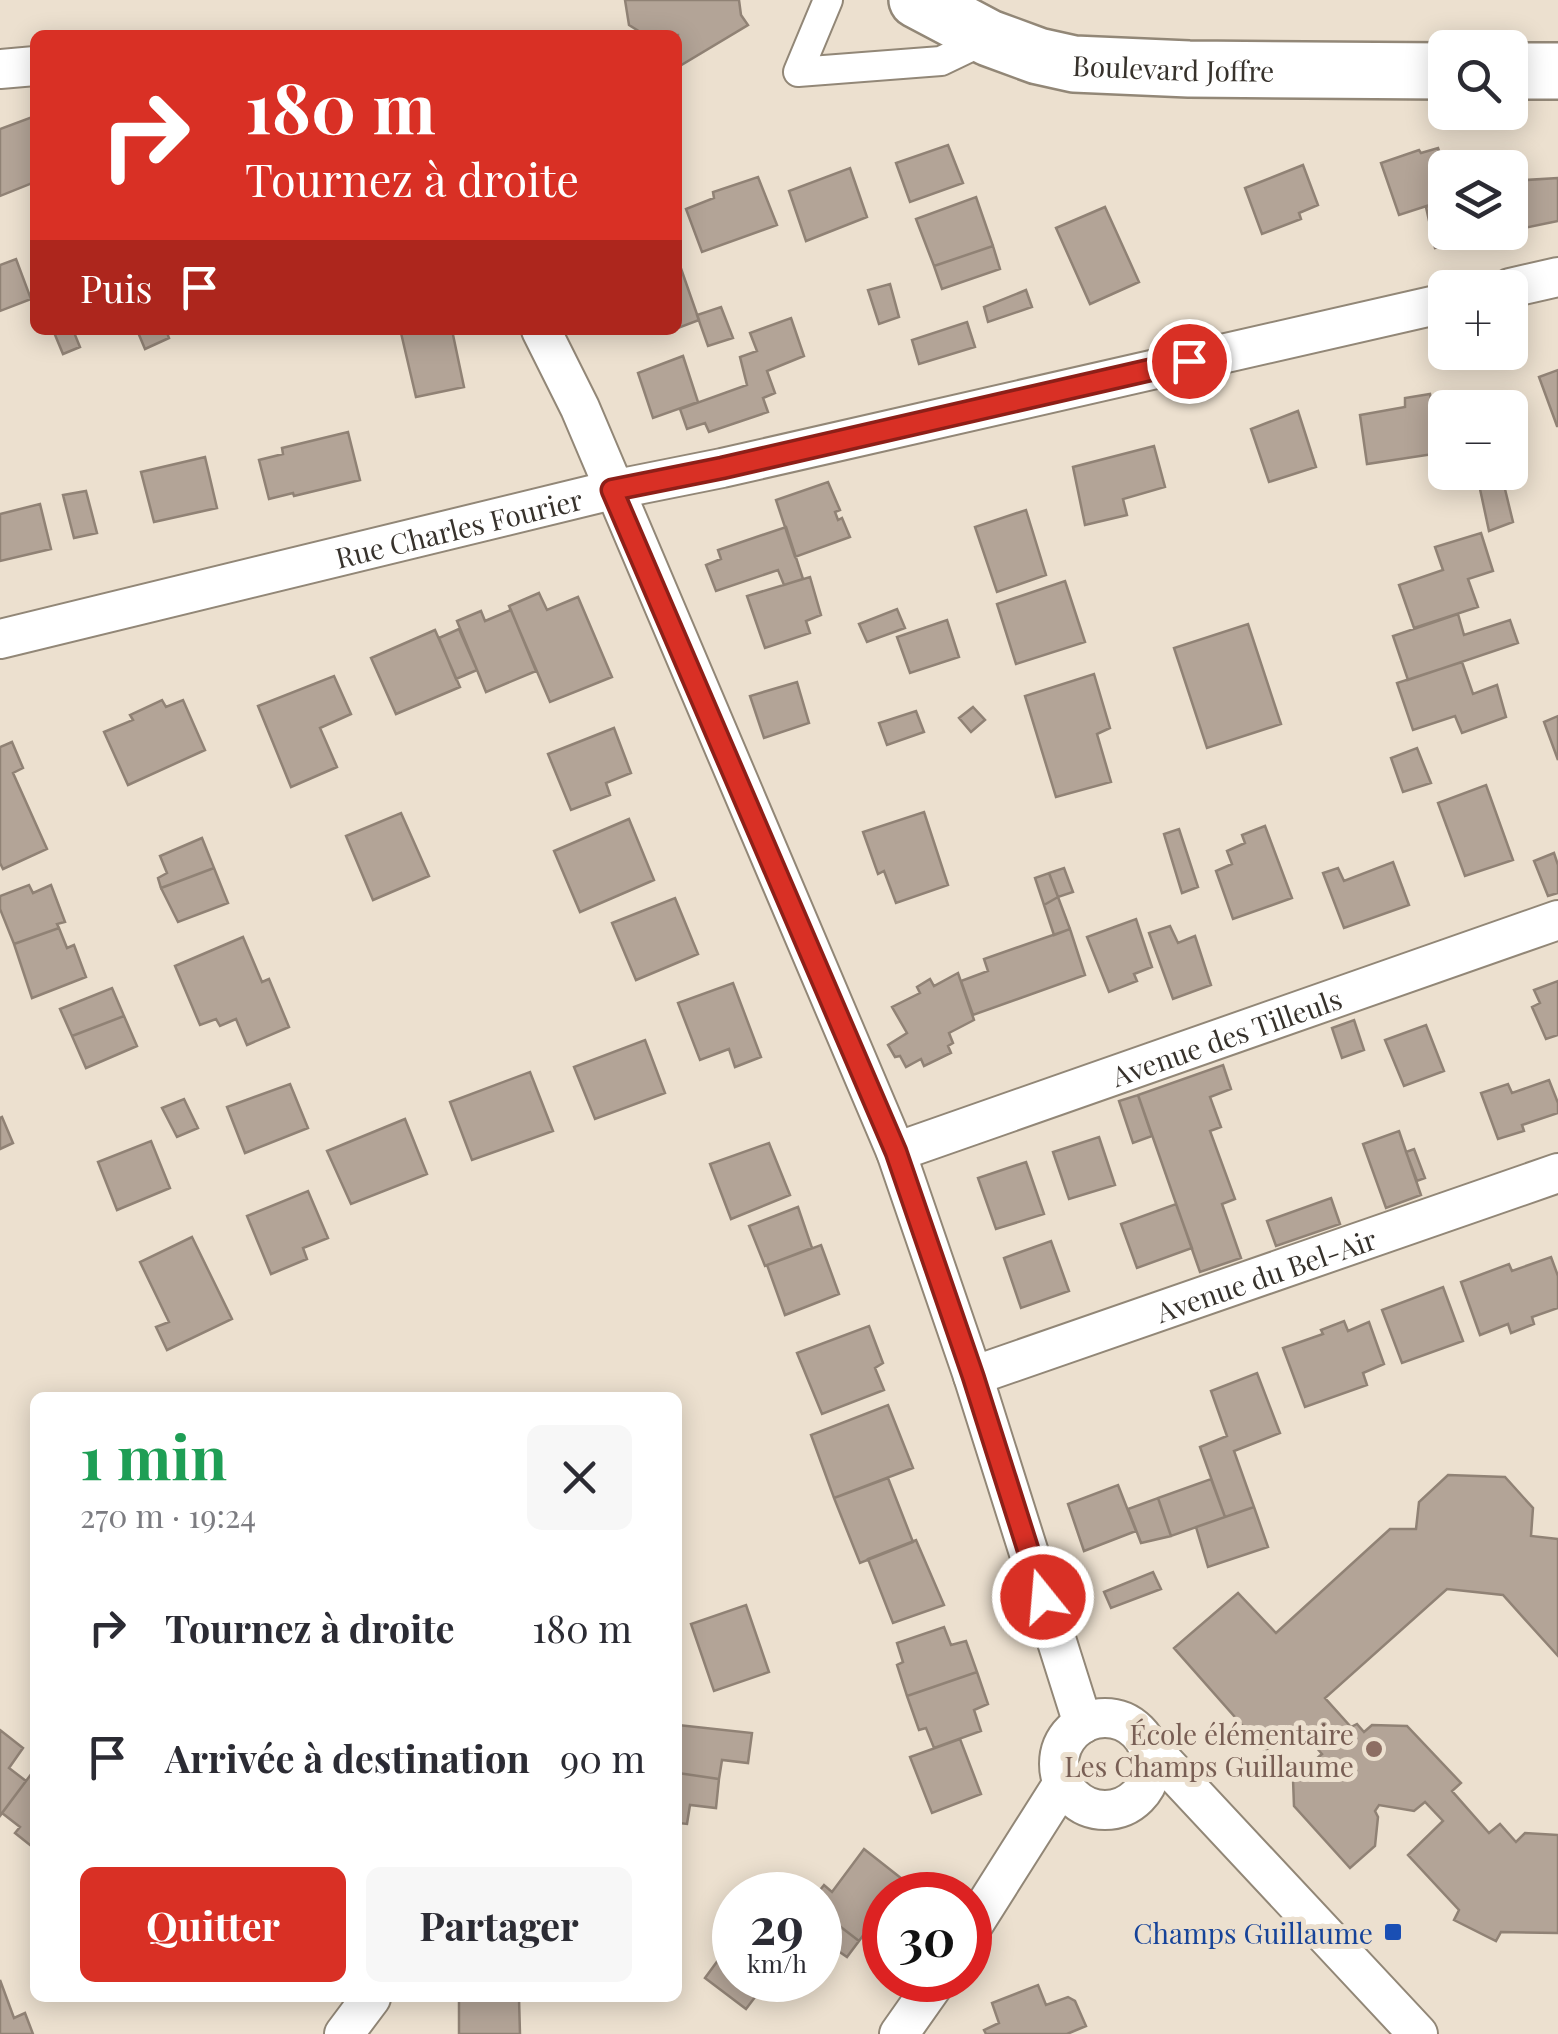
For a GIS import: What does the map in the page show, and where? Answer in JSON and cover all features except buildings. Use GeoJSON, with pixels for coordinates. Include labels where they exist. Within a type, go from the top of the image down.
{"type":"FeatureCollection","features":[{"type":"Feature","properties":{"kind":"main road","name":"Boulevard Joffre"},"geometry":{"type":"LineString","coordinates":[[917,0],[990,38],[1038,56],[1074,64],[1428,71]]}},
{"type":"Feature","properties":{"kind":"main road"},"geometry":{"type":"LineString","coordinates":[[1528,71],[1558,71]]}},
{"type":"Feature","properties":{"kind":"street"},"geometry":{"type":"LineString","coordinates":[[828,0],[798,72],[941,61],[990,38]]}},
{"type":"Feature","properties":{"kind":"street"},"geometry":{"type":"LineString","coordinates":[[0,69],[30,66]]}},
{"type":"Feature","properties":{"kind":"street"},"geometry":{"type":"LineString","coordinates":[[1528,284],[1558,277]]}},
{"type":"Feature","properties":{"kind":"street","name":"Rue Charles Fourier"},"geometry":{"type":"LineString","coordinates":[[0,640],[612,490],[1428,307]]}},
{"type":"Feature","properties":{"kind":"street"},"geometry":{"type":"LineString","coordinates":[[544,335],[580,408],[896,1152],[973,1376],[1084,1724]]}},
{"type":"Feature","properties":{"kind":"street","name":"Avenue des Tilleuls"},"geometry":{"type":"LineString","coordinates":[[896,1152],[1558,920]]}},
{"type":"Feature","properties":{"kind":"street","name":"Avenue du Bel-Air"},"geometry":{"type":"LineString","coordinates":[[973,1376],[1558,1173]]}},
{"type":"Feature","properties":{"kind":"street"},"geometry":{"type":"LineString","coordinates":[[1148,1745],[1152,1759],[1147,1786],[1128,1805],[1099,1810],[1084,1806],[1062,1783],[1059,1756],[1064,1743],[1084,1724],[1096,1718],[1126,1723],[1148,1745],[1418,2034]]}},
{"type":"Feature","properties":{"kind":"street"},"geometry":{"type":"LineString","coordinates":[[992,1895],[1062,1783]]}},
{"type":"Feature","properties":{"kind":"street"},"geometry":{"type":"LineString","coordinates":[[344,2034],[369,2002]]}},
{"type":"Feature","properties":{"kind":"street"},"geometry":{"type":"LineString","coordinates":[[899,2034],[922,2002]]}},
{"type":"Feature","properties":{"kind":"place","name":"École élémentaire Les Champs Guillaume"},"geometry":{"type":"Point","coordinates":[1374,1749]}},
{"type":"Feature","properties":{"kind":"place","name":"Champs Guillaume"},"geometry":{"type":"Point","coordinates":[1393,1932]}},
{"type":"Feature","properties":{"kind":"route"},"geometry":{"type":"LineString","coordinates":[[1043,1597],[896,1152],[612,490],[1189,361]]}}]}
